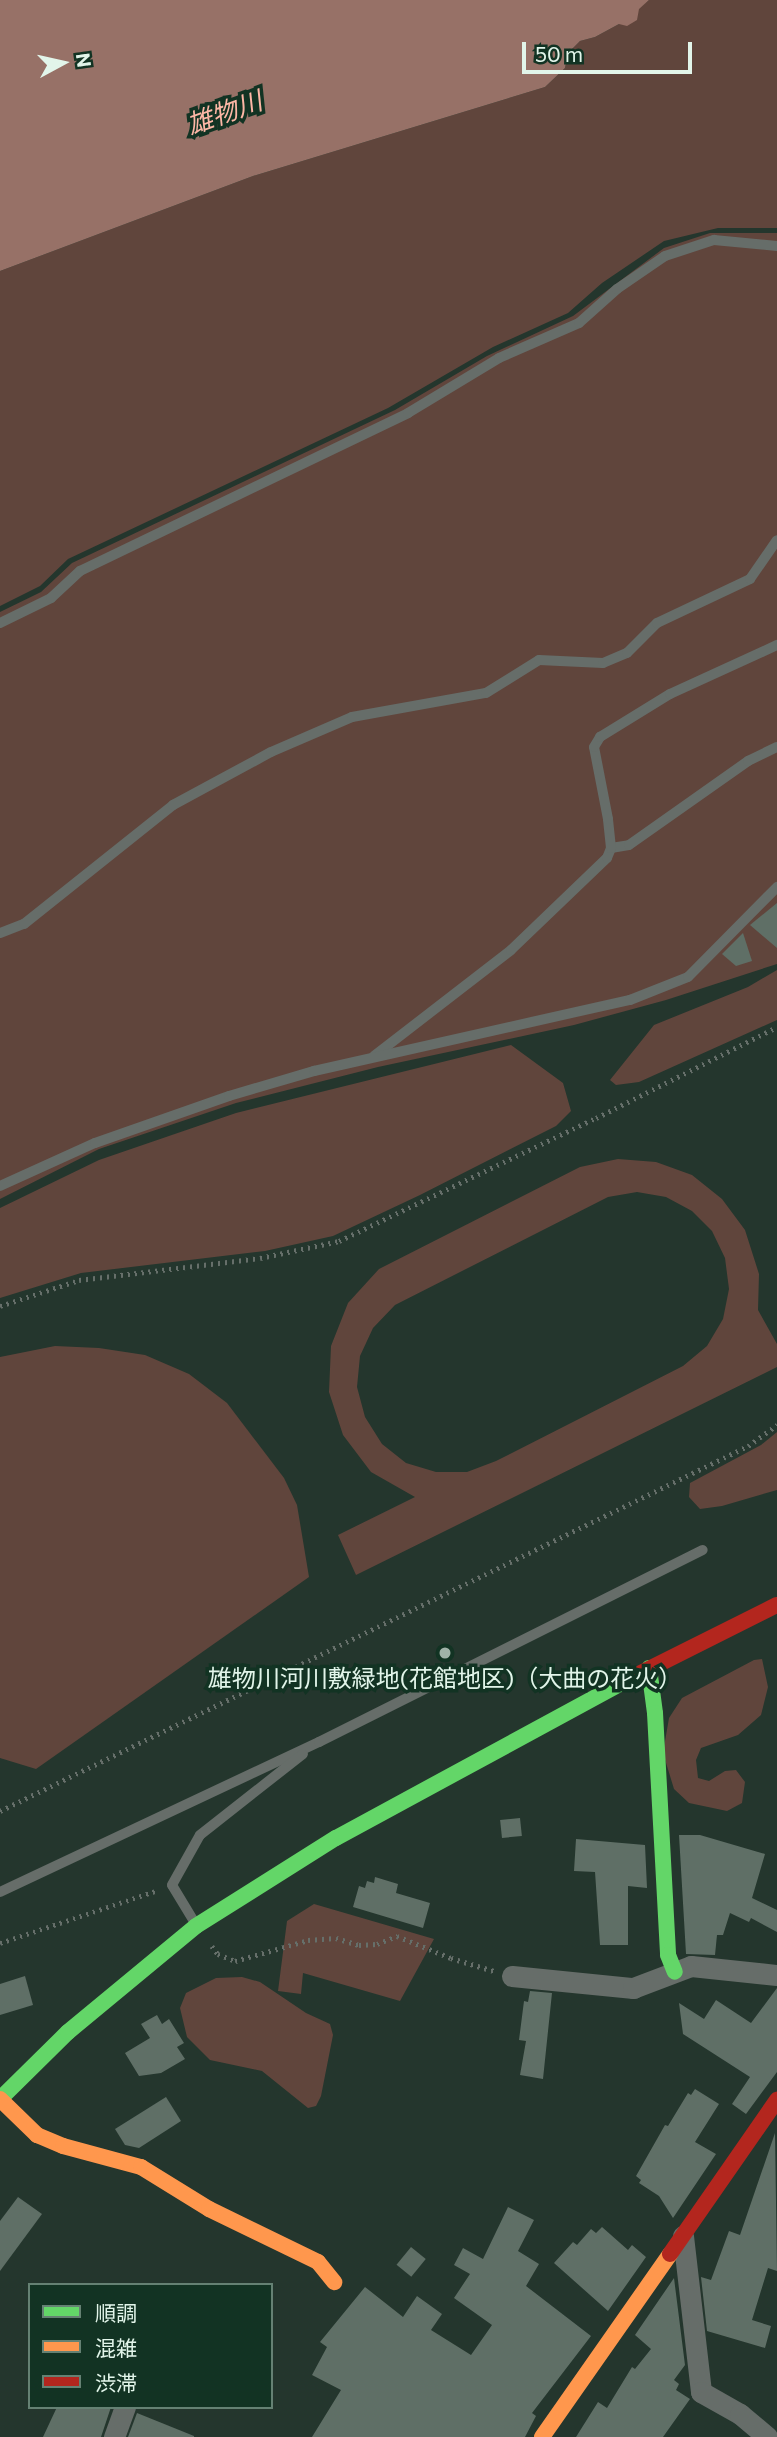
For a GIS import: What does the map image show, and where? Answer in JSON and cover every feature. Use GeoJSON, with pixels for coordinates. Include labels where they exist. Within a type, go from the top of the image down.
{"type":"FeatureCollection","features":[{"type":"Feature","properties":{"kind":"street"},"geometry":{"type":"LineString","coordinates":[[334,2282],[318,2262],[209,2209],[141,2167],[63,2146],[37,2135],[0,2099],[68,2032],[196,1926],[348,1832],[649,1668],[777,1605]]}},
{"type":"Feature","properties":{"kind":"street"},"geometry":{"type":"LineString","coordinates":[[649,1668],[655,1713],[668,1955],[675,1972]]}},
{"type":"Feature","properties":{"kind":"street"},"geometry":{"type":"LineString","coordinates":[[512,1976],[633,1988],[691,1966],[714,1966],[777,1975]]}},
{"type":"Feature","properties":{"kind":"street"},"geometry":{"type":"LineString","coordinates":[[542,2437],[777,2100]]}},
{"type":"Feature","properties":{"kind":"street"},"geometry":{"type":"LineString","coordinates":[[683,2236],[701,2392],[740,2414],[767,2437]]}},
{"type":"Feature","properties":{"kind":"street"},"geometry":{"type":"LineString","coordinates":[[114,2437],[124,2409]]}},
{"type":"Feature","properties":{"kind":"lane"},"geometry":{"type":"LineString","coordinates":[[0,623],[51,597],[80,571],[408,413],[499,358],[579,323],[617,289],[665,256],[714,240],[777,246]]}},
{"type":"Feature","properties":{"kind":"lane"},"geometry":{"type":"LineString","coordinates":[[0,933],[23,924],[173,804],[271,752],[352,717],[486,693],[539,660],[603,663],[627,653],[657,623],[750,579],[777,540]]}},
{"type":"Feature","properties":{"kind":"lane"},"geometry":{"type":"LineString","coordinates":[[371,1058],[511,950],[607,858],[611,848],[594,747],[600,737],[670,694],[777,645]]}},
{"type":"Feature","properties":{"kind":"lane"},"geometry":{"type":"LineString","coordinates":[[611,848],[629,845],[748,761],[777,747]]}},
{"type":"Feature","properties":{"kind":"lane"},"geometry":{"type":"LineString","coordinates":[[0,1186],[95,1143],[229,1096],[371,1058],[630,1000],[688,976],[777,887]]}},
{"type":"Feature","properties":{"kind":"lane"},"geometry":{"type":"LineString","coordinates":[[0,1892],[319,1742],[703,1550]]}},
{"type":"Feature","properties":{"kind":"lane"},"geometry":{"type":"LineString","coordinates":[[196,1926],[172,1885],[200,1835],[319,1742]]}},
{"type":"Feature","properties":{"kind":"path"},"geometry":{"type":"LineString","coordinates":[[0,1306],[79,1280],[260,1258],[339,1241],[596,1118],[777,1027]]}},
{"type":"Feature","properties":{"kind":"path"},"geometry":{"type":"LineString","coordinates":[[0,1811],[748,1446],[777,1425]]}},
{"type":"Feature","properties":{"kind":"path"},"geometry":{"type":"LineString","coordinates":[[0,1943],[172,1885]]}},
{"type":"Feature","properties":{"kind":"path"},"geometry":{"type":"LineString","coordinates":[[196,1926],[218,1954],[235,1961],[308,1940],[336,1938],[359,1945],[377,1944],[397,1936],[451,1958],[512,1976]]}},
{"type":"Feature","properties":{"kind":"shaded area"},"geometry":{"type":"Polygon","coordinates":[[[649,0],[777,0],[777,228],[718,228],[664,241],[602,283],[568,313],[493,347],[388,408],[68,559],[40,586],[0,606],[0,271],[253,176],[545,87],[565,68],[568,53],[580,41],[595,37],[619,24],[649,0]]]}},
{"type":"Feature","properties":{"kind":"shaded area"},"geometry":{"type":"Polygon","coordinates":[[[710,233],[777,233],[777,964],[666,1000],[574,1025],[378,1067],[236,1103],[99,1149],[0,1199],[0,612],[41,592],[72,563],[395,410],[487,356],[573,316],[664,248],[710,233]]]}},
{"type":"Feature","properties":{"kind":"shaded area"},"geometry":{"type":"Polygon","coordinates":[[[777,970],[777,1020],[639,1082],[616,1085],[610,1080],[654,1025],[748,987],[777,970]]]}},
{"type":"Feature","properties":{"kind":"shaded area"},"geometry":{"type":"Polygon","coordinates":[[[511,1045],[563,1083],[571,1111],[556,1126],[420,1195],[333,1236],[265,1251],[81,1273],[0,1298],[0,1208],[99,1160],[236,1113],[511,1045]]]}},
{"type":"Feature","properties":{"kind":"shaded area"},"geometry":{"type":"Polygon","coordinates":[[[618,1159],[656,1162],[692,1175],[722,1199],[745,1230],[759,1274],[758,1310],[777,1344],[777,1367],[356,1575],[338,1535],[415,1497],[371,1472],[343,1435],[329,1392],[331,1346],[348,1303],[379,1269],[580,1167],[618,1159]],[[637,1192],[608,1197],[395,1305],[373,1328],[360,1356],[357,1387],[365,1417],[382,1444],[406,1463],[436,1472],[467,1472],[496,1461],[683,1366],[707,1346],[723,1319],[729,1289],[725,1258],[712,1231],[692,1211],[666,1197],[637,1192]]]}},
{"type":"Feature","properties":{"kind":"shaded area"},"geometry":{"type":"Polygon","coordinates":[[[55,1346],[99,1348],[145,1355],[189,1374],[227,1403],[284,1478],[297,1505],[309,1577],[36,1769],[0,1758],[0,1357],[55,1346]]]}},
{"type":"Feature","properties":{"kind":"shaded area"},"geometry":{"type":"Polygon","coordinates":[[[777,1432],[777,1490],[722,1506],[700,1509],[689,1497],[690,1483],[761,1445],[777,1432]]]}},
{"type":"Feature","properties":{"kind":"shaded area"},"geometry":{"type":"Polygon","coordinates":[[[762,1659],[768,1687],[761,1715],[738,1735],[701,1748],[696,1760],[698,1778],[709,1781],[725,1771],[736,1770],[745,1782],[742,1803],[727,1811],[689,1803],[674,1789],[663,1753],[669,1718],[682,1698],[754,1660],[762,1659]]]}},
{"type":"Feature","properties":{"kind":"shaded area"},"geometry":{"type":"Polygon","coordinates":[[[314,1904],[434,1939],[400,2001],[303,1973],[301,1994],[278,1991],[287,1921],[314,1904]]]}},
{"type":"Feature","properties":{"kind":"shaded area"},"geometry":{"type":"Polygon","coordinates":[[[242,1977],[260,1982],[306,2013],[330,2024],[333,2035],[321,2096],[316,2106],[308,2108],[262,2071],[210,2060],[187,2037],[180,2008],[186,1993],[216,1978],[242,1977]]]}},
{"type":"Feature","properties":{"kind":"water","name":"雄物川"},"geometry":{"type":"Polygon","coordinates":[[[0,0],[649,0],[639,9],[637,20],[627,26],[619,24],[595,37],[580,41],[568,53],[565,68],[545,87],[253,176],[0,271],[0,0]]]}},
{"type":"Feature","properties":{"kind":"building"},"geometry":{"type":"Polygon","coordinates":[[[777,903],[777,948],[750,925],[777,903]]]}},
{"type":"Feature","properties":{"kind":"building"},"geometry":{"type":"Polygon","coordinates":[[[743,933],[752,961],[736,966],[722,954],[743,933]]]}},
{"type":"Feature","properties":{"kind":"building"},"geometry":{"type":"Polygon","coordinates":[[[520,1818],[522,1836],[502,1838],[500,1820],[520,1818]]]}},
{"type":"Feature","properties":{"kind":"building"},"geometry":{"type":"Polygon","coordinates":[[[679,1835],[700,1835],[765,1854],[752,1898],[777,1910],[777,1932],[751,1918],[749,1922],[730,1913],[723,1935],[717,1935],[715,1955],[686,1954],[679,1835]]]}},
{"type":"Feature","properties":{"kind":"building"},"geometry":{"type":"Polygon","coordinates":[[[576,1839],[645,1845],[647,1888],[628,1886],[628,1945],[600,1945],[595,1872],[574,1871],[576,1839]]]}},
{"type":"Feature","properties":{"kind":"building"},"geometry":{"type":"Polygon","coordinates":[[[375,1877],[398,1884],[396,1893],[430,1903],[423,1928],[353,1907],[359,1886],[365,1888],[367,1881],[374,1883],[375,1877]]]}},
{"type":"Feature","properties":{"kind":"building"},"geometry":{"type":"Polygon","coordinates":[[[25,1976],[33,2005],[0,2015],[0,1984],[25,1976]]]}},
{"type":"Feature","properties":{"kind":"building"},"geometry":{"type":"Polygon","coordinates":[[[777,1988],[777,2072],[746,2114],[732,2104],[750,2077],[683,2034],[679,2003],[704,2019],[716,2000],[751,2023],[777,1988]]]}},
{"type":"Feature","properties":{"kind":"building"},"geometry":{"type":"Polygon","coordinates":[[[530,1991],[552,1993],[543,2079],[520,2075],[526,2041],[519,2040],[524,2001],[528,2002],[530,1991]]]}},
{"type":"Feature","properties":{"kind":"building"},"geometry":{"type":"Polygon","coordinates":[[[157,2015],[162,2024],[169,2019],[184,2043],[177,2047],[185,2059],[161,2073],[139,2076],[125,2053],[150,2038],[141,2024],[157,2015]]]}},
{"type":"Feature","properties":{"kind":"building"},"geometry":{"type":"Polygon","coordinates":[[[695,2089],[719,2104],[695,2142],[716,2154],[673,2218],[659,2196],[639,2183],[641,2180],[636,2176],[665,2125],[668,2126],[688,2093],[691,2095],[695,2089]]]}},
{"type":"Feature","properties":{"kind":"building"},"geometry":{"type":"Polygon","coordinates":[[[166,2097],[181,2121],[139,2148],[125,2145],[115,2129],[166,2097]]]}},
{"type":"Feature","properties":{"kind":"building"},"geometry":{"type":"Polygon","coordinates":[[[775,2133],[777,2271],[768,2268],[752,2320],[771,2326],[765,2348],[707,2331],[701,2277],[711,2280],[729,2231],[740,2235],[775,2133]]]}},
{"type":"Feature","properties":{"kind":"building"},"geometry":{"type":"Polygon","coordinates":[[[18,2197],[42,2214],[0,2271],[0,2221],[18,2197]]]}},
{"type":"Feature","properties":{"kind":"building"},"geometry":{"type":"Polygon","coordinates":[[[508,2207],[534,2220],[518,2251],[539,2264],[526,2286],[591,2336],[532,2413],[536,2416],[525,2437],[312,2437],[341,2390],[312,2375],[327,2347],[320,2342],[365,2287],[403,2317],[417,2296],[442,2314],[431,2330],[471,2355],[492,2325],[454,2298],[470,2274],[454,2265],[463,2248],[483,2259],[508,2207]]]}},
{"type":"Feature","properties":{"kind":"building"},"geometry":{"type":"Polygon","coordinates":[[[602,2227],[628,2250],[632,2245],[646,2257],[608,2311],[554,2263],[573,2242],[577,2245],[591,2229],[596,2233],[602,2227]]]}},
{"type":"Feature","properties":{"kind":"building"},"geometry":{"type":"Polygon","coordinates":[[[411,2247],[426,2259],[411,2277],[397,2265],[411,2247]]]}},
{"type":"Feature","properties":{"kind":"building"},"geometry":{"type":"Polygon","coordinates":[[[674,2278],[685,2365],[674,2380],[679,2384],[676,2390],[690,2399],[663,2437],[576,2437],[598,2402],[607,2408],[632,2367],[635,2369],[651,2349],[635,2335],[674,2278]]]}},
{"type":"Feature","properties":{"kind":"building"},"geometry":{"type":"Polygon","coordinates":[[[56,2409],[110,2409],[101,2437],[43,2437],[56,2409]]]}},
{"type":"Feature","properties":{"kind":"building"},"geometry":{"type":"Polygon","coordinates":[[[137,2413],[194,2436],[194,2437],[128,2437],[137,2413]]]}},
{"type":"Feature","properties":{"kind":"traffic: fast"},"geometry":{"type":"LineString","coordinates":[[649,1668],[655,1713],[668,1955],[675,1972]]}},
{"type":"Feature","properties":{"kind":"traffic: fast"},"geometry":{"type":"LineString","coordinates":[[0,2099],[68,2032],[196,1926],[336,1838],[631,1678]]}},
{"type":"Feature","properties":{"kind":"traffic: slow"},"geometry":{"type":"LineString","coordinates":[[0,2099],[37,2135],[63,2146],[141,2167],[209,2209],[318,2262],[334,2282]]}},
{"type":"Feature","properties":{"kind":"traffic: slow"},"geometry":{"type":"LineString","coordinates":[[542,2437],[670,2254]]}},
{"type":"Feature","properties":{"kind":"traffic: jam"},"geometry":{"type":"LineString","coordinates":[[631,1678],[777,1605]]}},
{"type":"Feature","properties":{"kind":"traffic: jam"},"geometry":{"type":"LineString","coordinates":[[670,2254],[777,2100]]}},
{"type":"Feature","properties":{"kind":"place","name":"雄物川河川敷緑地(花館地区)（大曲の花火）"},"geometry":{"type":"Point","coordinates":[445,1653]}}]}
